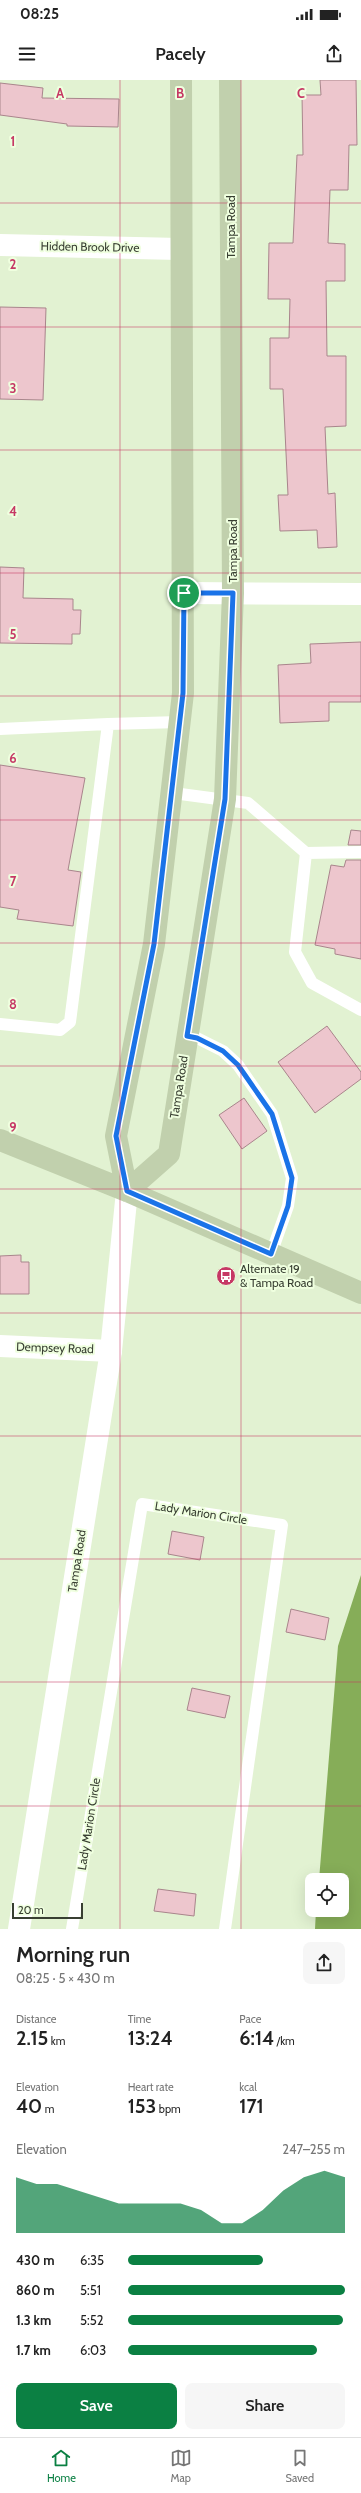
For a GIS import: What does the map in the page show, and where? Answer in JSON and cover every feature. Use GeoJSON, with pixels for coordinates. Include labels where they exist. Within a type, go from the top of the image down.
{"type":"FeatureCollection","features":[{"type":"Feature","properties":{"kind":"main road","name":"Tampa Road"},"geometry":{"type":"LineString","coordinates":[[127,1191],[116,1136],[154,944],[173,793],[183,693],[184,593],[180,249],[181,80]]}},
{"type":"Feature","properties":{"kind":"main road","name":"Tampa Road"},"geometry":{"type":"LineString","coordinates":[[127,1191],[169,1154],[225,799],[233,593],[230,80]]}},
{"type":"Feature","properties":{"kind":"main road"},"geometry":{"type":"LineString","coordinates":[[0,1140],[127,1191],[361,1293]]}},
{"type":"Feature","properties":{"kind":"street","name":"Hidden Brook Drive"},"geometry":{"type":"LineString","coordinates":[[0,245],[180,249]]}},
{"type":"Feature","properties":{"kind":"street"},"geometry":{"type":"LineString","coordinates":[[184,593],[361,594]]}},
{"type":"Feature","properties":{"kind":"street","name":"Tampa Road"},"geometry":{"type":"LineString","coordinates":[[19,1929],[111,1350],[127,1191]]}},
{"type":"Feature","properties":{"kind":"street","name":"Dempsey Road"},"geometry":{"type":"LineString","coordinates":[[0,1346],[111,1350]]}},
{"type":"Feature","properties":{"kind":"lane"},"geometry":{"type":"LineString","coordinates":[[0,729],[180,722]]}},
{"type":"Feature","properties":{"kind":"lane"},"geometry":{"type":"LineString","coordinates":[[0,1024],[60,1030],[70,1022],[108,724]]}},
{"type":"Feature","properties":{"kind":"lane"},"geometry":{"type":"LineString","coordinates":[[173,793],[248,803],[306,853],[361,852]]}},
{"type":"Feature","properties":{"kind":"lane"},"geometry":{"type":"LineString","coordinates":[[306,853],[295,952],[312,983],[361,1010]]}},
{"type":"Feature","properties":{"kind":"lane"},"geometry":{"type":"LineString","coordinates":[[187,1036],[197,1038],[223,1051],[238,1065],[272,1114],[292,1178],[288,1206],[271,1254]]}},
{"type":"Feature","properties":{"kind":"lane","name":"Lady Marion Circle"},"geometry":{"type":"LineString","coordinates":[[72,1929],[142,1504],[282,1525],[225,1929]]}},
{"type":"Feature","properties":{"kind":"shaded area"},"geometry":{"type":"Polygon","coordinates":[[[361,1575],[361,1929],[315,1929],[316,1917],[349,1917],[349,1873],[320,1873],[338,1646],[361,1575]]]}},
{"type":"Feature","properties":{"kind":"building"},"geometry":{"type":"Polygon","coordinates":[[[320,80],[356,80],[357,145],[349,145],[348,190],[330,190],[328,243],[345,244],[345,281],[326,281],[327,356],[346,356],[346,426],[325,427],[328,494],[335,493],[337,547],[318,548],[317,530],[280,531],[278,495],[288,495],[283,389],[270,389],[270,338],[289,338],[290,299],[268,299],[269,243],[293,243],[297,155],[303,155],[302,95],[321,95],[320,80]]]}},
{"type":"Feature","properties":{"kind":"building"},"geometry":{"type":"Polygon","coordinates":[[[0,83],[43,88],[42,98],[119,99],[118,127],[67,126],[67,124],[0,115],[0,83]]]}},
{"type":"Feature","properties":{"kind":"building"},"geometry":{"type":"Polygon","coordinates":[[[0,307],[46,308],[43,400],[0,399],[0,307]]]}},
{"type":"Feature","properties":{"kind":"building"},"geometry":{"type":"Polygon","coordinates":[[[0,567],[24,568],[23,598],[73,599],[73,610],[81,610],[80,634],[72,634],[72,644],[0,643],[0,567]]]}},
{"type":"Feature","properties":{"kind":"building"},"geometry":{"type":"Polygon","coordinates":[[[361,642],[361,702],[329,702],[329,721],[280,723],[278,665],[311,663],[310,644],[361,642]]]}},
{"type":"Feature","properties":{"kind":"building"},"geometry":{"type":"Polygon","coordinates":[[[0,765],[85,778],[68,870],[81,872],[73,926],[17,919],[19,910],[0,907],[0,765]]]}},
{"type":"Feature","properties":{"kind":"building"},"geometry":{"type":"Polygon","coordinates":[[[351,830],[361,831],[361,845],[348,845],[351,830]]]}},
{"type":"Feature","properties":{"kind":"building"},"geometry":{"type":"Polygon","coordinates":[[[346,860],[361,860],[361,959],[335,954],[335,949],[315,945],[331,865],[344,867],[346,860]]]}},
{"type":"Feature","properties":{"kind":"building"},"geometry":{"type":"Polygon","coordinates":[[[327,1026],[361,1072],[361,1079],[315,1113],[278,1062],[327,1026]]]}},
{"type":"Feature","properties":{"kind":"building"},"geometry":{"type":"Polygon","coordinates":[[[244,1098],[267,1131],[242,1149],[219,1115],[244,1098]]]}},
{"type":"Feature","properties":{"kind":"building"},"geometry":{"type":"Polygon","coordinates":[[[21,1255],[21,1262],[29,1262],[29,1294],[0,1294],[0,1256],[21,1255]]]}},
{"type":"Feature","properties":{"kind":"building"},"geometry":{"type":"Polygon","coordinates":[[[172,1531],[204,1537],[200,1560],[168,1554],[172,1531]]]}},
{"type":"Feature","properties":{"kind":"building"},"geometry":{"type":"Polygon","coordinates":[[[291,1609],[329,1618],[325,1640],[286,1632],[291,1609]]]}},
{"type":"Feature","properties":{"kind":"building"},"geometry":{"type":"Polygon","coordinates":[[[192,1688],[230,1696],[225,1718],[187,1710],[192,1688]]]}},
{"type":"Feature","properties":{"kind":"building"},"geometry":{"type":"Polygon","coordinates":[[[158,1889],[196,1894],[194,1916],[154,1911],[158,1889]]]}},
{"type":"Feature","properties":{"kind":"place","name":"Alternate 19 & Tampa Road"},"geometry":{"type":"Point","coordinates":[226,1276]}},
{"type":"Feature","properties":{"kind":"route"},"geometry":{"type":"LineString","coordinates":[[184,593],[233,593],[225,799],[187,1036],[197,1038],[223,1051],[238,1065],[272,1114],[292,1178],[288,1206],[271,1254],[127,1191],[116,1136],[154,944],[173,793],[183,693],[184,593]]}}]}
